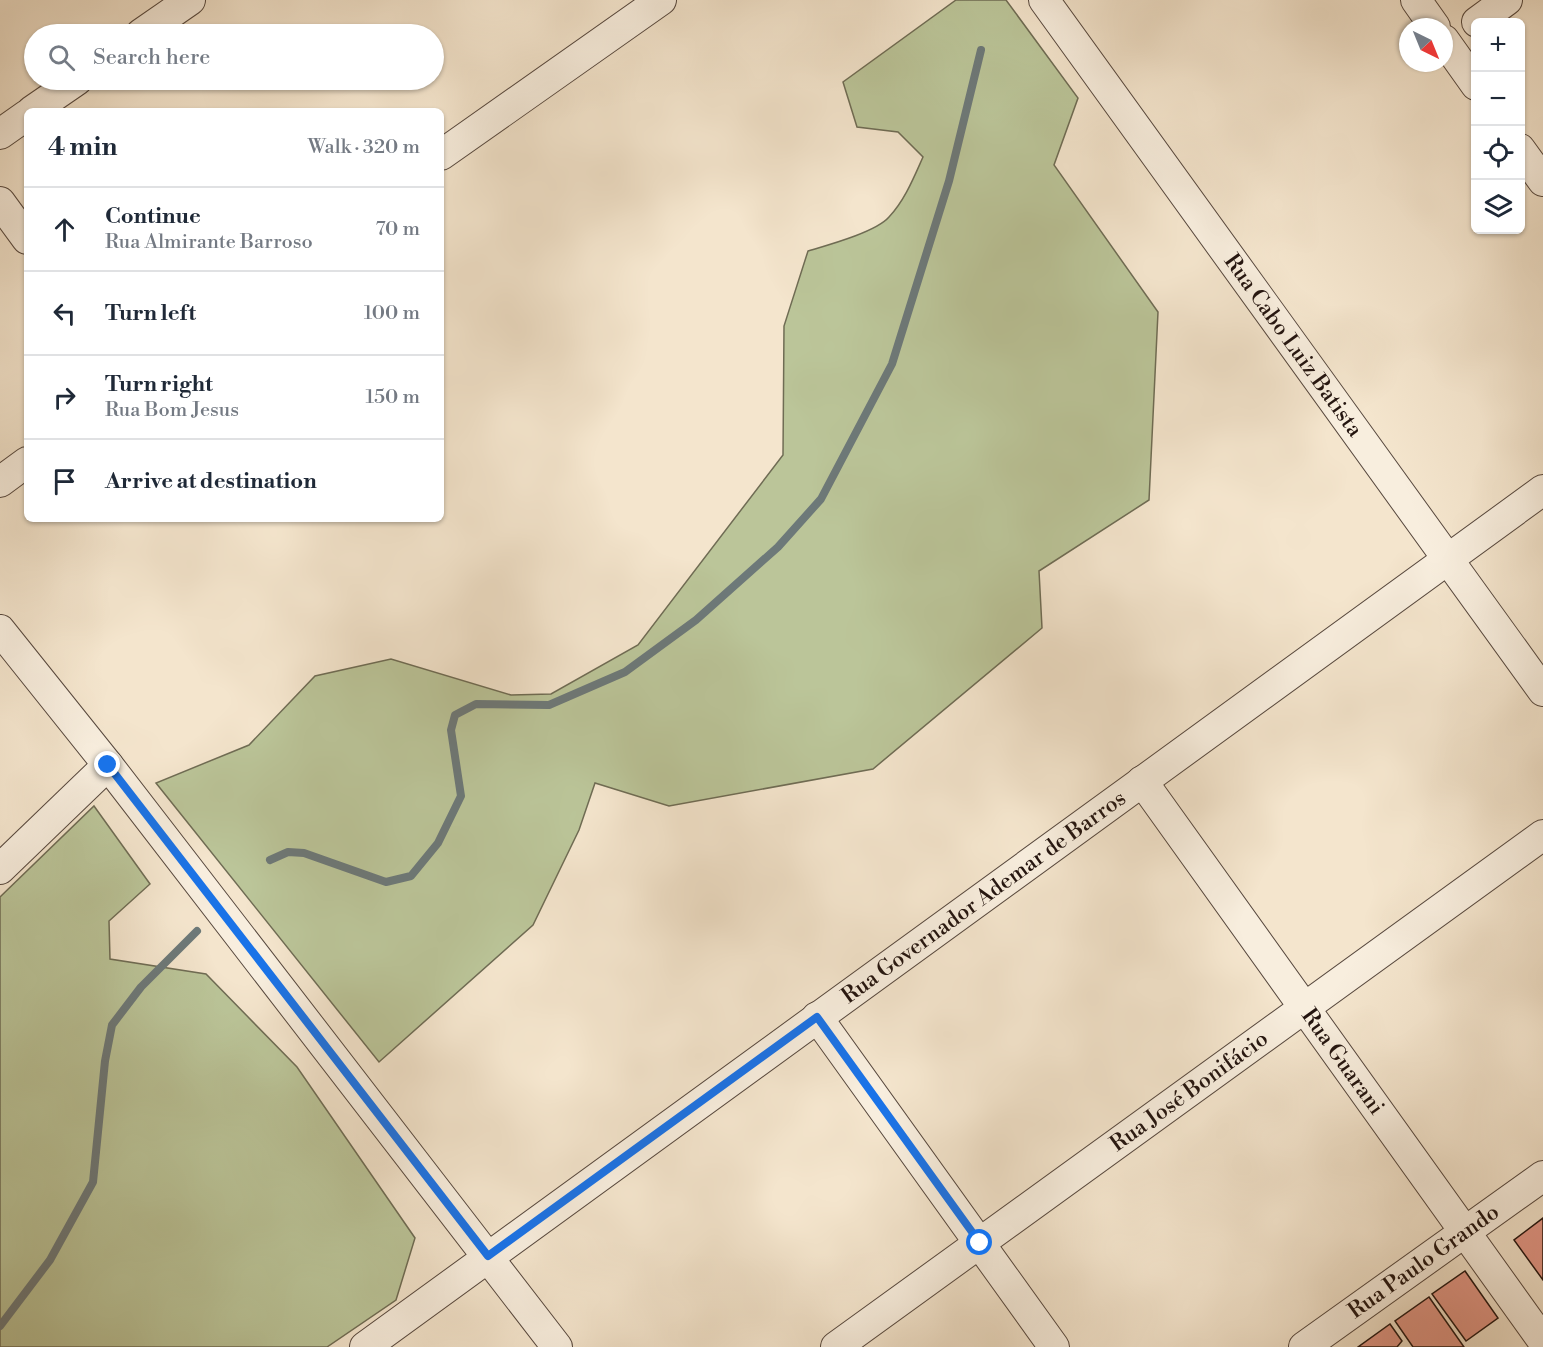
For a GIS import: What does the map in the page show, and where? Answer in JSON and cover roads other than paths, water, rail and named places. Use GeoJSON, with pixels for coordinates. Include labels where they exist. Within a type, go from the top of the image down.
{"type":"FeatureCollection","features":[{"type":"Feature","properties":{"kind":"street"},"geometry":{"type":"LineString","coordinates":[[155,24],[190,0]]}},
{"type":"Feature","properties":{"kind":"street"},"geometry":{"type":"LineString","coordinates":[[444,153],[661,0]]}},
{"type":"Feature","properties":{"kind":"street","name":"Rua Cabo Luiz Batista"},"geometry":{"type":"LineString","coordinates":[[1044,0],[1543,691]]}},
{"type":"Feature","properties":{"kind":"street"},"geometry":{"type":"LineString","coordinates":[[1416,0],[1429,18]]}},
{"type":"Feature","properties":{"kind":"street"},"geometry":{"type":"LineString","coordinates":[[1483,18],[1507,0]]}},
{"type":"Feature","properties":{"kind":"street"},"geometry":{"type":"LineString","coordinates":[[1453,32],[1471,25]]}},
{"type":"Feature","properties":{"kind":"street"},"geometry":{"type":"LineString","coordinates":[[1453,53],[1471,78]]}},
{"type":"Feature","properties":{"kind":"street"},"geometry":{"type":"LineString","coordinates":[[36,108],[62,90]]}},
{"type":"Feature","properties":{"kind":"street"},"geometry":{"type":"LineString","coordinates":[[0,134],[24,117]]}},
{"type":"Feature","properties":{"kind":"street"},"geometry":{"type":"LineString","coordinates":[[1525,155],[1543,182]]}},
{"type":"Feature","properties":{"kind":"street"},"geometry":{"type":"LineString","coordinates":[[0,202],[24,235]]}},
{"type":"Feature","properties":{"kind":"street"},"geometry":{"type":"LineString","coordinates":[[0,482],[24,464]]}},
{"type":"Feature","properties":{"kind":"street","name":"Rua Governador Ademar de Barros"},"geometry":{"type":"LineString","coordinates":[[365,1347],[1543,490]]}},
{"type":"Feature","properties":{"kind":"street"},"geometry":{"type":"LineString","coordinates":[[0,630],[108,765],[557,1347]]}},
{"type":"Feature","properties":{"kind":"street"},"geometry":{"type":"LineString","coordinates":[[0,869],[108,765]]}},
{"type":"Feature","properties":{"kind":"street","name":"Rua Guarani"},"geometry":{"type":"LineString","coordinates":[[1143,781],[1543,1341]]}},
{"type":"Feature","properties":{"kind":"street","name":"Rua José Bonifácio"},"geometry":{"type":"LineString","coordinates":[[836,1347],[1543,835]]}},
{"type":"Feature","properties":{"kind":"street"},"geometry":{"type":"LineString","coordinates":[[817,1017],[1054,1347]]}},
{"type":"Feature","properties":{"kind":"street","name":"Rua Paulo Grando"},"geometry":{"type":"LineString","coordinates":[[1304,1347],[1543,1176]]}},
{"type":"Feature","properties":{"kind":"waterway"},"geometry":{"type":"LineString","coordinates":[[270,860],[288,852],[304,853],[386,882],[411,876],[438,843],[461,796],[451,730],[455,715],[476,704],[549,705],[625,672],[696,620],[778,547],[821,499],[892,364],[949,181],[981,50]]}},
{"type":"Feature","properties":{"kind":"waterway"},"geometry":{"type":"LineString","coordinates":[[0,1326],[50,1260],[93,1182],[105,1061],[112,1025],[141,987],[197,931]]}}]}
